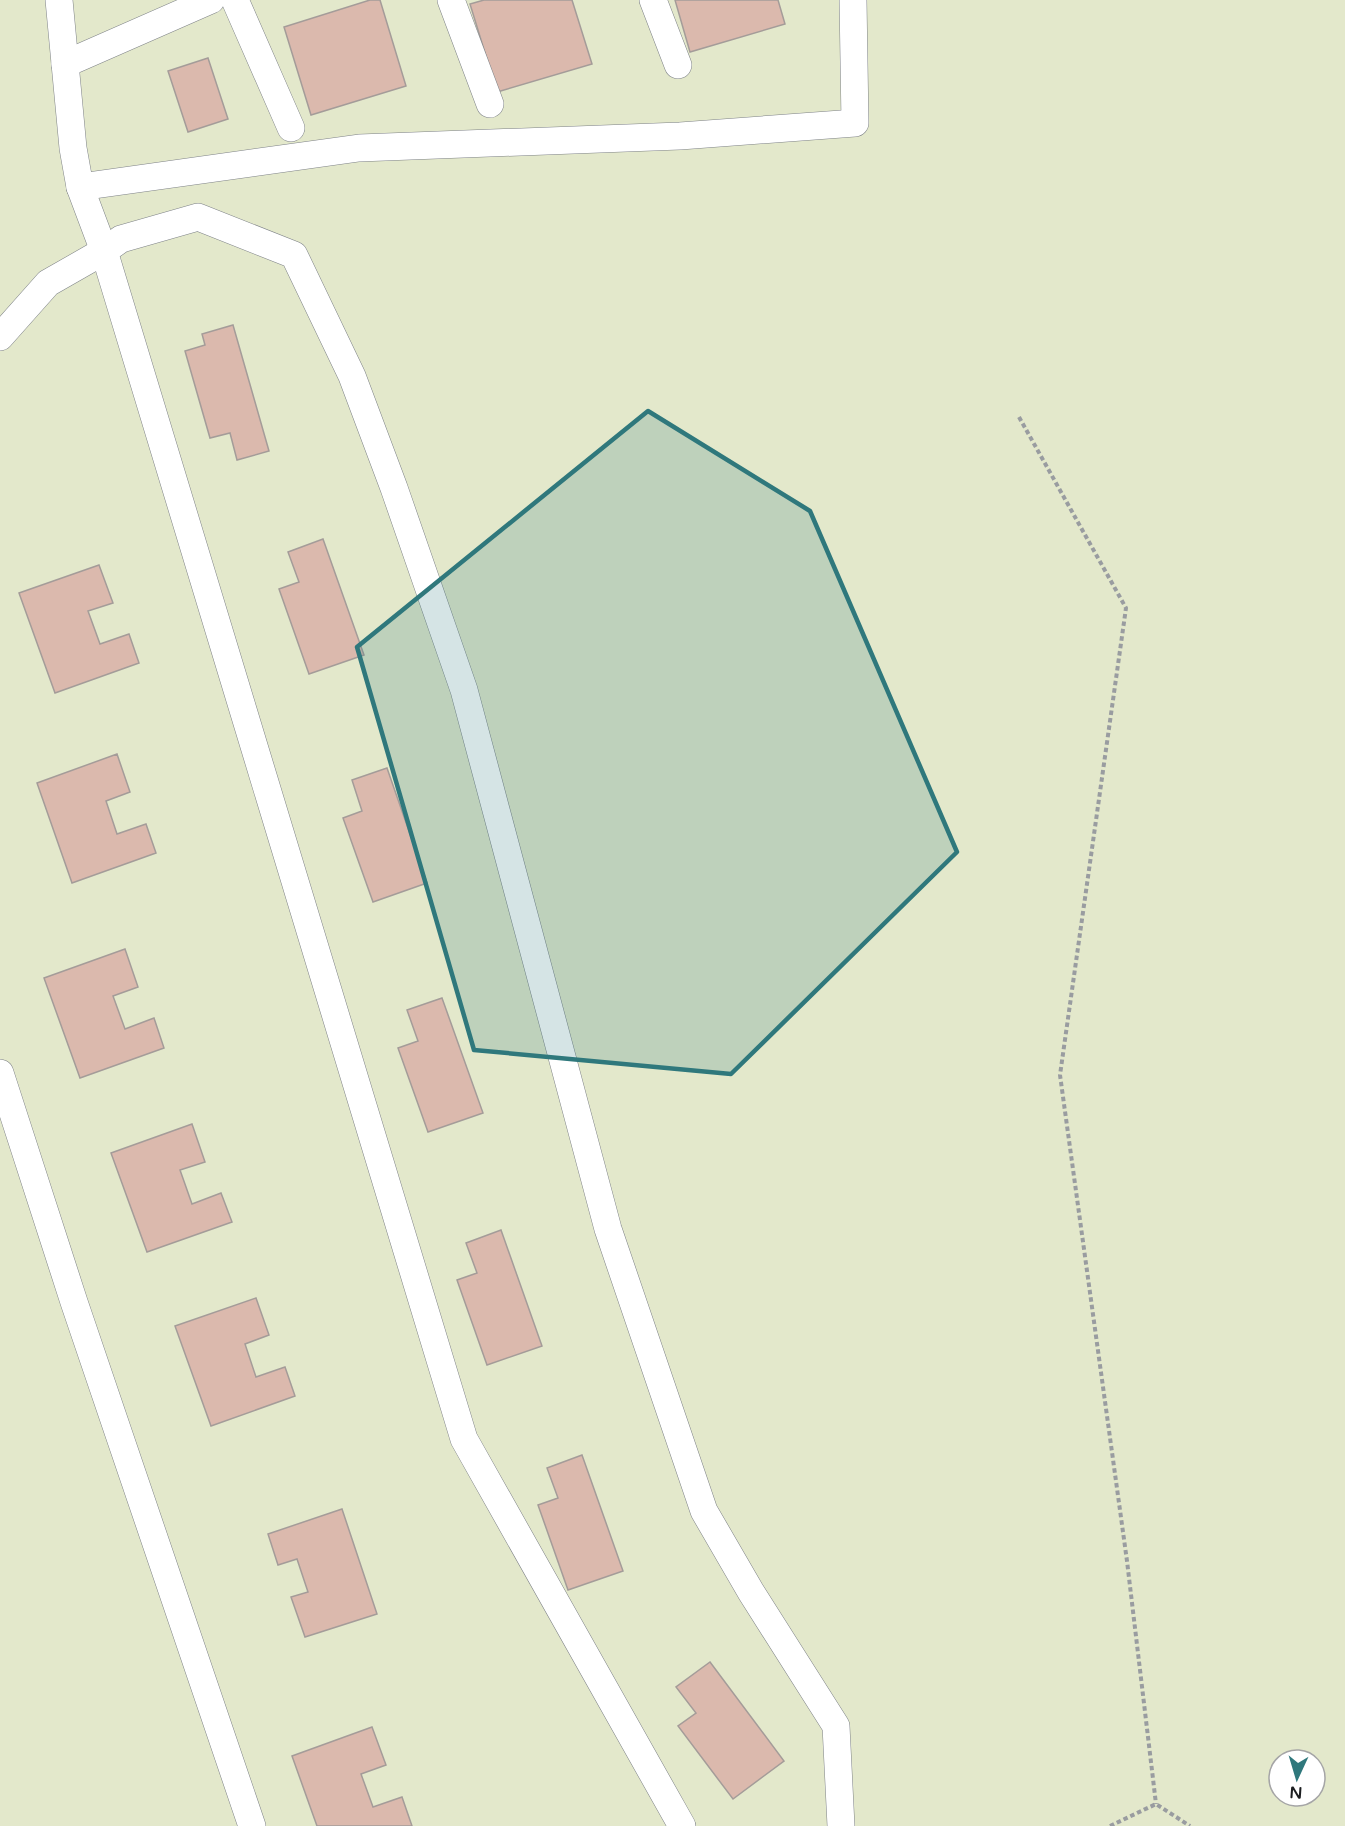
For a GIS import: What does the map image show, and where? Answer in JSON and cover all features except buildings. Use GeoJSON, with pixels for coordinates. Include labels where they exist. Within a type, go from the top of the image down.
{"type":"FeatureCollection","features":[{"type":"Feature","properties":{"kind":"street"},"geometry":{"type":"LineString","coordinates":[[59,0],[73,148],[80,187],[104,251],[464,1439],[682,1826]]}},
{"type":"Feature","properties":{"kind":"street"},"geometry":{"type":"LineString","coordinates":[[65,64],[211,0]]}},
{"type":"Feature","properties":{"kind":"street"},"geometry":{"type":"LineString","coordinates":[[235,0],[291,128]]}},
{"type":"Feature","properties":{"kind":"street"},"geometry":{"type":"LineString","coordinates":[[451,0],[490,104]]}},
{"type":"Feature","properties":{"kind":"street"},"geometry":{"type":"LineString","coordinates":[[653,0],[678,65]]}},
{"type":"Feature","properties":{"kind":"street"},"geometry":{"type":"LineString","coordinates":[[80,187],[359,148],[680,136],[855,123],[853,0]]}},
{"type":"Feature","properties":{"kind":"street"},"geometry":{"type":"LineString","coordinates":[[0,337],[48,282],[104,251],[121,238],[198,218],[294,255],[352,376],[394,488],[464,690],[608,1229],[704,1511],[751,1592],[836,1726],[841,1826]]}},
{"type":"Feature","properties":{"kind":"street"},"geometry":{"type":"LineString","coordinates":[[0,1073],[74,1302],[252,1826]]}},
{"type":"Feature","properties":{"kind":"path"},"geometry":{"type":"LineString","coordinates":[[1019,417],[1126,608],[1060,1075],[1127,1561],[1156,1804]]}},
{"type":"Feature","properties":{"kind":"path"},"geometry":{"type":"LineString","coordinates":[[1110,1826],[1156,1804]]}},
{"type":"Feature","properties":{"kind":"path"},"geometry":{"type":"LineString","coordinates":[[1156,1804],[1190,1826]]}},
{"type":"Feature","properties":{"kind":"highlighted area"},"geometry":{"type":"Polygon","coordinates":[[[648,411],[810,511],[957,852],[731,1074],[474,1050],[357,647],[648,411]]]}},
{"type":"Feature","properties":{"kind":"green space"},"geometry":{"type":"Polygon","coordinates":[[[0,0],[1345,0],[1345,1826],[0,1826],[0,0]]]}}]}
